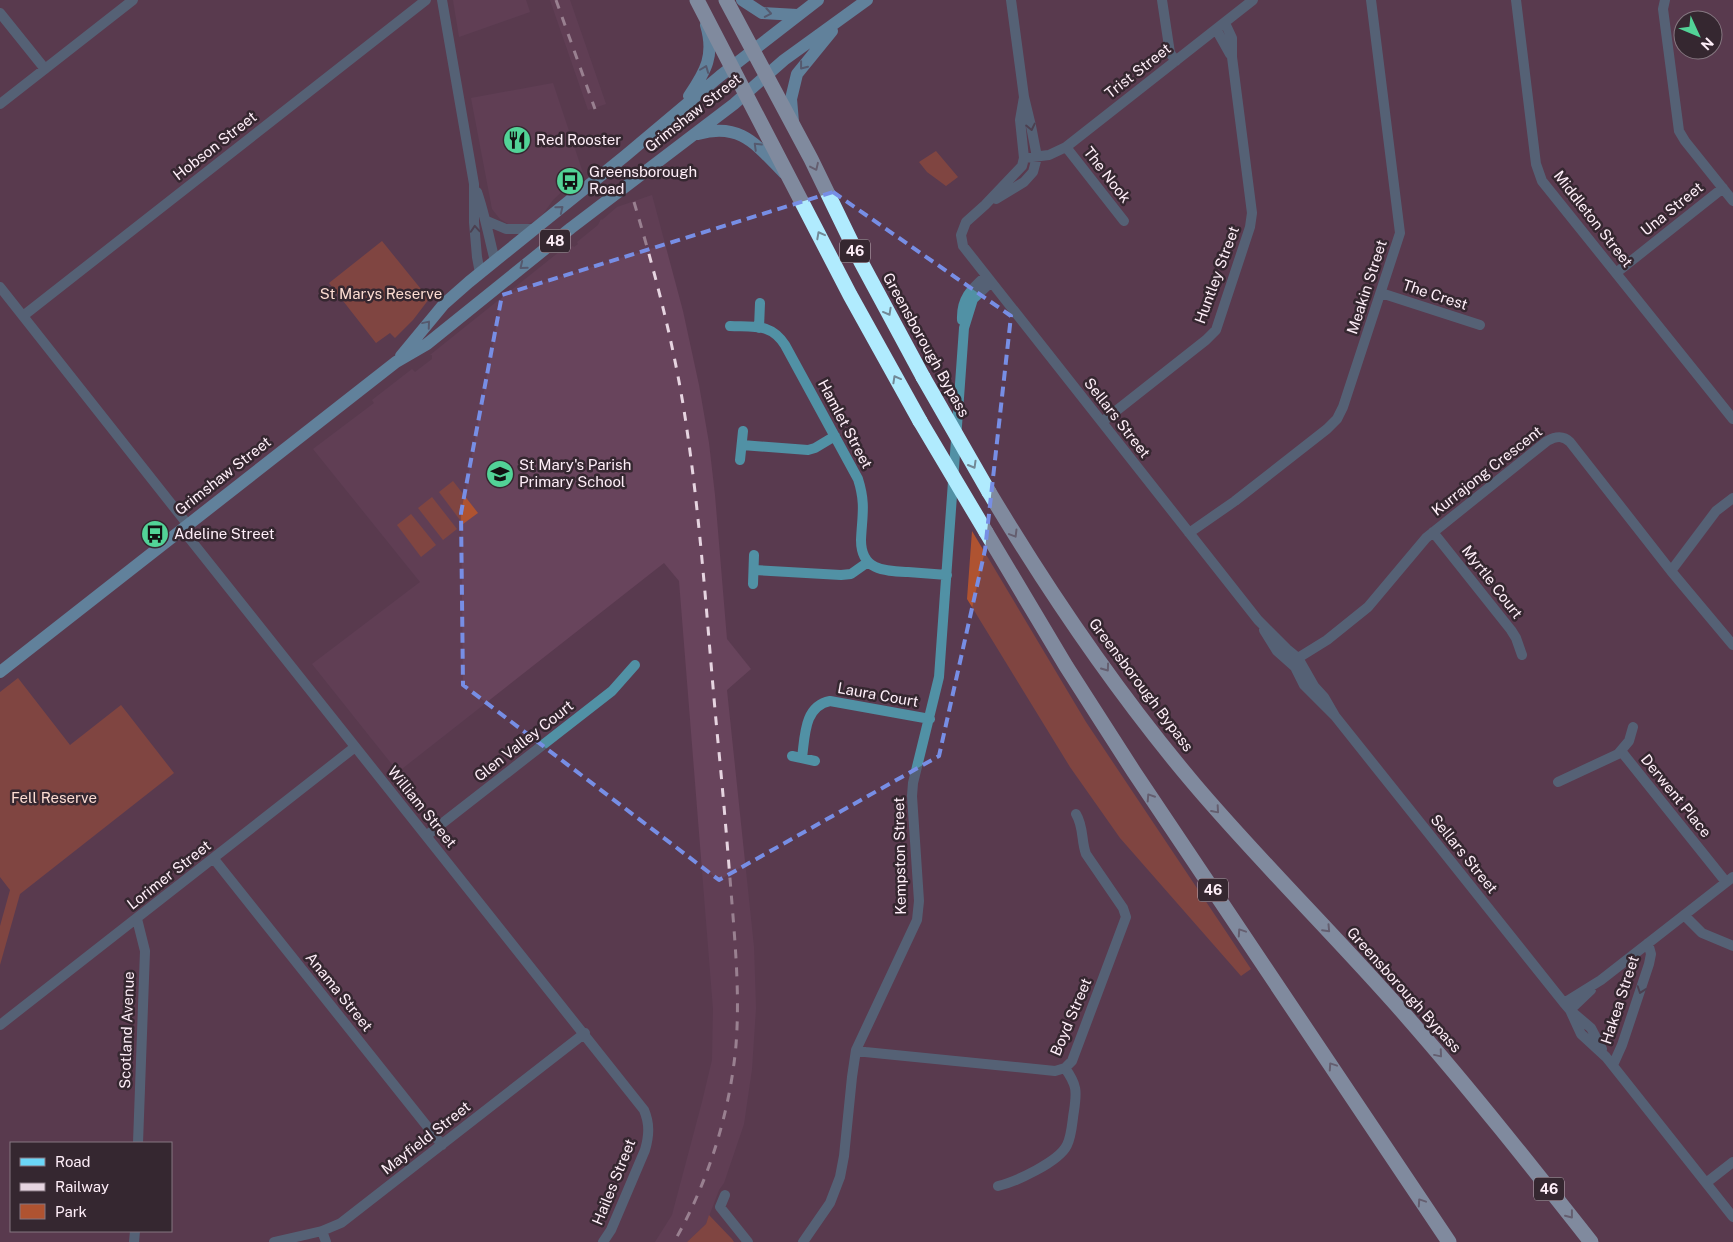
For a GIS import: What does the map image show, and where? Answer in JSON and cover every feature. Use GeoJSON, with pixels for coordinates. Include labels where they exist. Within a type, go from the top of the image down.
{"type":"FeatureCollection","features":[{"type":"Feature","properties":{"kind":"highway","name":"46"},"geometry":{"type":"LineString","coordinates":[[726,0],[767,75]]}},
{"type":"Feature","properties":{"kind":"highway","name":"46"},"geometry":{"type":"LineString","coordinates":[[700,5],[865,321],[920,421],[1061,658],[1134,772],[1449,1242]]}},
{"type":"Feature","properties":{"kind":"highway","name":"Greensborough Bypass"},"geometry":{"type":"LineString","coordinates":[[767,75],[861,262],[923,377],[1026,554],[1073,624],[1178,764],[1260,859],[1407,1017],[1507,1136],[1591,1242]]}},
{"type":"Feature","properties":{"kind":"main road"},"geometry":{"type":"LineString","coordinates":[[742,0],[762,13],[797,15]]}},
{"type":"Feature","properties":{"kind":"main road","name":"Grimshaw Street"},"geometry":{"type":"LineString","coordinates":[[396,362],[444,304],[480,273],[680,111],[732,66],[818,0]]}},
{"type":"Feature","properties":{"kind":"main road","name":"Grimshaw Street"},"geometry":{"type":"LineString","coordinates":[[0,672],[396,362],[427,344],[571,228],[746,93],[784,60],[867,0]]}},
{"type":"Feature","properties":{"kind":"main road"},"geometry":{"type":"LineString","coordinates":[[680,111],[701,80],[708,63],[709,36],[700,5]]}},
{"type":"Feature","properties":{"kind":"main road"},"geometry":{"type":"LineString","coordinates":[[793,124],[791,99],[797,74],[846,16]]}},
{"type":"Feature","properties":{"kind":"main road"},"geometry":{"type":"LineString","coordinates":[[693,135],[712,130],[723,130],[743,135],[752,141],[791,180]]}},
{"type":"Feature","properties":{"kind":"main road"},"geometry":{"type":"LineString","coordinates":[[494,290],[495,261]]}},
{"type":"Feature","properties":{"kind":"main road"},"geometry":{"type":"LineString","coordinates":[[480,273],[494,290]]}},
{"type":"Feature","properties":{"kind":"street"},"geometry":{"type":"LineString","coordinates":[[0,104],[133,0]]}},
{"type":"Feature","properties":{"kind":"street","name":"Hobson Street"},"geometry":{"type":"LineString","coordinates":[[24,316],[426,0]]}},
{"type":"Feature","properties":{"kind":"street"},"geometry":{"type":"LineString","coordinates":[[442,0],[474,184],[486,221],[495,261]]}},
{"type":"Feature","properties":{"kind":"street"},"geometry":{"type":"LineString","coordinates":[[986,205],[1024,182],[1032,172],[1037,157],[1032,126],[1024,96],[1010,0]]}},
{"type":"Feature","properties":{"kind":"street"},"geometry":{"type":"LineString","coordinates":[[1162,0],[1170,53],[1176,61]]}},
{"type":"Feature","properties":{"kind":"street","name":"Trist Street"},"geometry":{"type":"LineString","coordinates":[[1024,158],[1058,152],[1066,148],[1253,0]]}},
{"type":"Feature","properties":{"kind":"street","name":"Meakin Street"},"geometry":{"type":"LineString","coordinates":[[1192,536],[1337,419],[1343,407],[1400,233],[1371,0]]}},
{"type":"Feature","properties":{"kind":"street","name":"Middleton Street"},"geometry":{"type":"LineString","coordinates":[[1516,0],[1536,164],[1545,186],[1733,419]]}},
{"type":"Feature","properties":{"kind":"street"},"geometry":{"type":"LineString","coordinates":[[1664,0],[1663,9],[1679,131],[1733,201]]}},
{"type":"Feature","properties":{"kind":"street"},"geometry":{"type":"LineString","coordinates":[[0,13],[45,69]]}},
{"type":"Feature","properties":{"kind":"street","name":"Huntley Street"},"geometry":{"type":"LineString","coordinates":[[1102,422],[1206,340],[1218,325],[1252,218],[1232,57],[1220,26]]}},
{"type":"Feature","properties":{"kind":"street"},"geometry":{"type":"LineString","coordinates":[[986,205],[1022,166],[1024,158],[1020,120],[1024,96]]}},
{"type":"Feature","properties":{"kind":"street","name":"The Nook"},"geometry":{"type":"LineString","coordinates":[[1066,148],[1124,221]]}},
{"type":"Feature","properties":{"kind":"street"},"geometry":{"type":"LineString","coordinates":[[474,184],[474,222],[480,273]]}},
{"type":"Feature","properties":{"kind":"street","name":"Una Street"},"geometry":{"type":"LineString","coordinates":[[1616,273],[1723,188]]}},
{"type":"Feature","properties":{"kind":"street","name":"Sellars Street"},"geometry":{"type":"LineString","coordinates":[[986,205],[966,222],[962,230],[963,246],[1258,620],[1277,651],[1299,663],[1304,685],[1335,716],[1567,1007],[1581,1034],[1609,1061],[1733,1217]]}},
{"type":"Feature","properties":{"kind":"street"},"geometry":{"type":"LineString","coordinates":[[486,221],[506,229],[535,229]]}},
{"type":"Feature","properties":{"kind":"street","name":"Kempston Street"},"geometry":{"type":"LineString","coordinates":[[804,1242],[830,1203],[840,1177],[856,1050],[917,920],[919,901],[913,790],[917,765],[939,677],[964,328],[973,299],[988,279]]}},
{"type":"Feature","properties":{"kind":"street"},"geometry":{"type":"LineString","coordinates":[[0,287],[185,527]]}},
{"type":"Feature","properties":{"kind":"street","name":"The Crest"},"geometry":{"type":"LineString","coordinates":[[1381,293],[1480,325]]}},
{"type":"Feature","properties":{"kind":"street"},"geometry":{"type":"LineString","coordinates":[[760,303],[760,328]]}},
{"type":"Feature","properties":{"kind":"street","name":"Hamlet Street"},"geometry":{"type":"LineString","coordinates":[[730,326],[772,330],[781,338],[854,469],[862,491],[864,513],[862,548],[868,562]]}},
{"type":"Feature","properties":{"kind":"street"},"geometry":{"type":"LineString","coordinates":[[740,460],[743,431]]}},
{"type":"Feature","properties":{"kind":"street"},"geometry":{"type":"LineString","coordinates":[[742,445],[808,450],[835,436]]}},
{"type":"Feature","properties":{"kind":"street","name":"Kurrajong Crescent"},"geometry":{"type":"LineString","coordinates":[[1299,663],[1368,607],[1414,550],[1433,532],[1554,437],[1562,437],[1570,442],[1671,571],[1733,645]]}},
{"type":"Feature","properties":{"kind":"street"},"geometry":{"type":"LineString","coordinates":[[1671,571],[1713,515],[1733,498]]}},
{"type":"Feature","properties":{"kind":"street","name":"William Street"},"geometry":{"type":"LineString","coordinates":[[185,527],[355,747],[640,1103]]}},
{"type":"Feature","properties":{"kind":"street","name":"Myrtle Court"},"geometry":{"type":"LineString","coordinates":[[1433,532],[1511,630],[1522,655]]}},
{"type":"Feature","properties":{"kind":"street"},"geometry":{"type":"LineString","coordinates":[[753,584],[754,555]]}},
{"type":"Feature","properties":{"kind":"street"},"geometry":{"type":"LineString","coordinates":[[754,570],[842,575],[856,572],[868,562],[872,566],[884,571],[947,575]]}},
{"type":"Feature","properties":{"kind":"street","name":"Glen Valley Court"},"geometry":{"type":"LineString","coordinates":[[426,836],[612,691],[634,665]]}},
{"type":"Feature","properties":{"kind":"street","name":"Laura Court"},"geometry":{"type":"LineString","coordinates":[[815,761],[797,757],[810,714],[824,702],[830,701],[930,719]]}},
{"type":"Feature","properties":{"kind":"street","name":"Derwent Place"},"geometry":{"type":"LineString","coordinates":[[1558,782],[1592,768],[1621,752],[1629,741],[1633,727]]}},
{"type":"Feature","properties":{"kind":"street","name":"Lorimer Street"},"geometry":{"type":"LineString","coordinates":[[0,1025],[355,747]]}},
{"type":"Feature","properties":{"kind":"street","name":"Derwent Place"},"geometry":{"type":"LineString","coordinates":[[1621,752],[1730,880]]}},
{"type":"Feature","properties":{"kind":"street","name":"Boyd Street"},"geometry":{"type":"LineString","coordinates":[[856,1050],[1055,1071],[1065,1068],[1072,1061],[1126,917],[1123,908],[1086,854],[1082,828],[1076,814]]}},
{"type":"Feature","properties":{"kind":"street","name":"Anama Street"},"geometry":{"type":"LineString","coordinates":[[214,859],[442,1145]]}},
{"type":"Feature","properties":{"kind":"street","name":"Hakea Street"},"geometry":{"type":"LineString","coordinates":[[1567,1007],[1730,880]]}},
{"type":"Feature","properties":{"kind":"street"},"geometry":{"type":"LineString","coordinates":[[1684,915],[1702,933],[1733,946]]}},
{"type":"Feature","properties":{"kind":"street","name":"Scotland Avenue"},"geometry":{"type":"LineString","coordinates":[[137,919],[146,951],[138,1142]]}},
{"type":"Feature","properties":{"kind":"street","name":"Hakea Street"},"geometry":{"type":"LineString","coordinates":[[1609,1061],[1622,1045],[1650,964],[1651,954],[1648,943]]}},
{"type":"Feature","properties":{"kind":"street","name":"Mayfield Street"},"geometry":{"type":"LineString","coordinates":[[274,1242],[322,1231],[346,1219],[584,1034]]}},
{"type":"Feature","properties":{"kind":"street"},"geometry":{"type":"LineString","coordinates":[[998,1186],[1022,1178],[1060,1155],[1066,1147],[1070,1138],[1076,1089],[1072,1078],[1065,1068]]}},
{"type":"Feature","properties":{"kind":"street","name":"Hailes Street"},"geometry":{"type":"LineString","coordinates":[[603,1242],[611,1230],[647,1142],[649,1124],[646,1113],[640,1103]]}},
{"type":"Feature","properties":{"kind":"street"},"geometry":{"type":"LineString","coordinates":[[1706,1183],[1733,1162]]}},
{"type":"Feature","properties":{"kind":"street"},"geometry":{"type":"LineString","coordinates":[[716,1218],[724,1195]]}},
{"type":"Feature","properties":{"kind":"street"},"geometry":{"type":"LineString","coordinates":[[720,1208],[748,1242]]}},
{"type":"Feature","properties":{"kind":"street"},"geometry":{"type":"LineString","coordinates":[[322,1231],[326,1242]]}},
{"type":"Feature","properties":{"kind":"highlighted area"},"geometry":{"type":"Polygon","coordinates":[[[833,192],[1011,316],[985,550],[939,756],[719,880],[463,685],[461,513],[502,295],[833,192]]]}},
{"type":"Feature","properties":{"kind":"shaded area"},"geometry":{"type":"Polygon","coordinates":[[[453,0],[526,0],[530,12],[459,37],[453,0]]]}},
{"type":"Feature","properties":{"kind":"shaded area"},"geometry":{"type":"Polygon","coordinates":[[[550,0],[570,0],[606,104],[588,110],[550,0]]]}},
{"type":"Feature","properties":{"kind":"shaded area"},"geometry":{"type":"Polygon","coordinates":[[[553,83],[584,176],[573,181],[553,200],[541,217],[535,221],[528,224],[510,225],[500,219],[492,209],[471,98],[553,83]]]}},
{"type":"Feature","properties":{"kind":"shaded area","name":"St Mary's Parish Primary School"},"geometry":{"type":"Polygon","coordinates":[[[652,195],[683,311],[709,443],[727,639],[751,669],[727,690],[754,947],[756,1008],[752,1069],[744,1124],[724,1183],[719,1190],[706,1224],[687,1242],[655,1242],[672,1215],[712,1060],[713,1009],[679,581],[664,563],[398,772],[312,664],[420,582],[313,449],[374,403],[372,400],[412,369],[415,372],[432,359],[432,355],[430,355],[559,252],[578,244],[577,242],[598,225],[601,219],[617,207],[652,195]]]}},
{"type":"Feature","properties":{"kind":"green space"},"geometry":{"type":"Polygon","coordinates":[[[936,151],[958,177],[946,186],[927,172],[919,162],[936,151]]]}},
{"type":"Feature","properties":{"kind":"green space","name":"St Marys Reserve"},"geometry":{"type":"Polygon","coordinates":[[[382,241],[429,299],[413,320],[395,338],[390,333],[376,343],[329,283],[382,241]]]}},
{"type":"Feature","properties":{"kind":"green space"},"geometry":{"type":"Polygon","coordinates":[[[453,481],[478,513],[463,524],[439,492],[453,481]]]}},
{"type":"Feature","properties":{"kind":"green space"},"geometry":{"type":"Polygon","coordinates":[[[432,497],[457,529],[443,540],[418,508],[432,497]]]}},
{"type":"Feature","properties":{"kind":"green space"},"geometry":{"type":"Polygon","coordinates":[[[411,514],[436,545],[421,557],[397,525],[411,514]]]}},
{"type":"Feature","properties":{"kind":"green space"},"geometry":{"type":"Polygon","coordinates":[[[972,531],[1086,722],[1251,969],[1241,976],[1120,838],[1070,767],[967,599],[972,531]]]}},
{"type":"Feature","properties":{"kind":"green space","name":"Fell Reserve"},"geometry":{"type":"Polygon","coordinates":[[[18,678],[70,745],[121,705],[174,773],[20,894],[0,965],[0,926],[10,890],[0,877],[0,692],[18,678]]]}},
{"type":"Feature","properties":{"kind":"green space"},"geometry":{"type":"Polygon","coordinates":[[[709,1215],[734,1242],[687,1242],[706,1224],[709,1215]]]}},
{"type":"Feature","properties":{"kind":"railway"},"geometry":{"type":"LineString","coordinates":[[556,0],[595,109]]}},
{"type":"Feature","properties":{"kind":"railway"},"geometry":{"type":"LineString","coordinates":[[634,202],[658,286],[671,343],[692,469],[701,547],[736,968],[736,1045],[729,1096],[716,1147],[707,1172],[674,1242]]}},
{"type":"Feature","properties":{"kind":"place","name":"Red Rooster"},"geometry":{"type":"Point","coordinates":[517,140]}},
{"type":"Feature","properties":{"kind":"place","name":"Greensborough Road"},"geometry":{"type":"Point","coordinates":[570,181]}},
{"type":"Feature","properties":{"kind":"place","name":"St Mary's Parish Primary School"},"geometry":{"type":"Point","coordinates":[500,474]}},
{"type":"Feature","properties":{"kind":"place","name":"Adeline Street"},"geometry":{"type":"Point","coordinates":[155,534]}}]}
